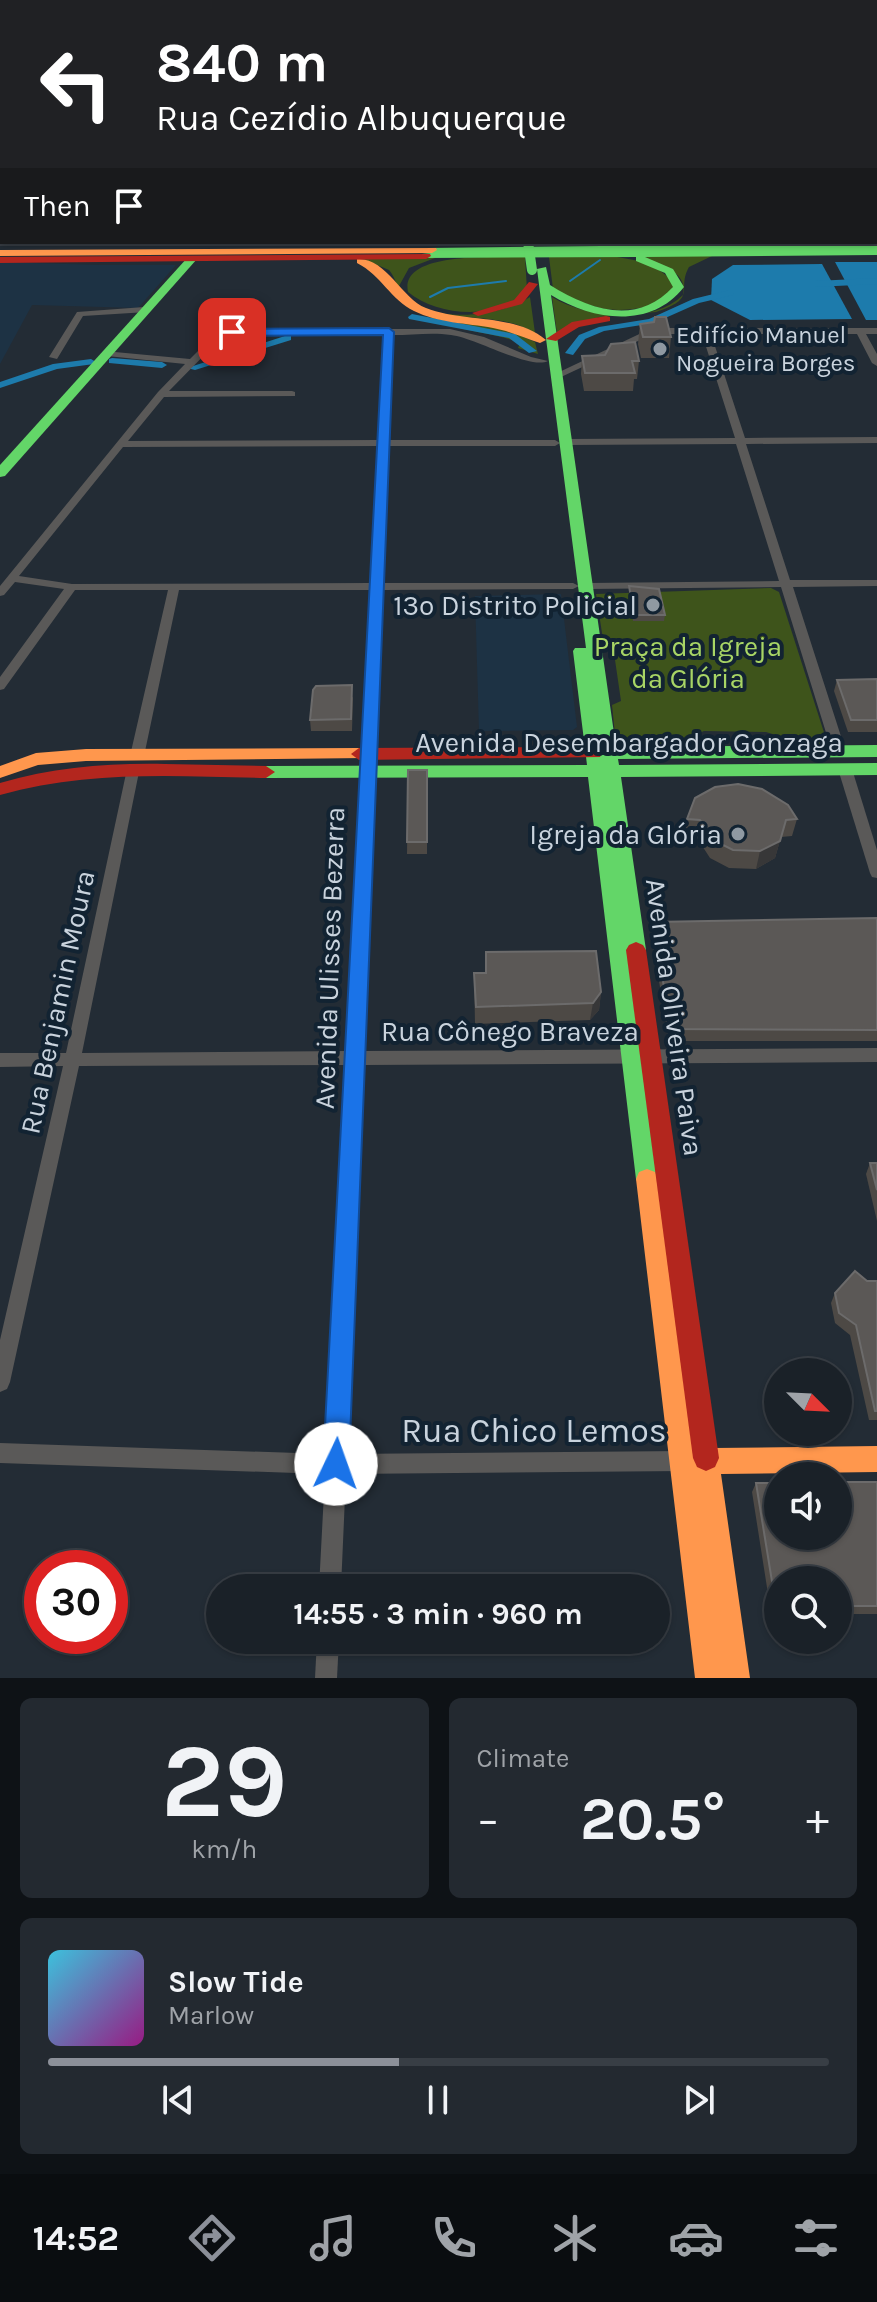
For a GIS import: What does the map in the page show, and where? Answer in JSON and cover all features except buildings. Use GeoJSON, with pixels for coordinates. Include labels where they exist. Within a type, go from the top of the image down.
{"type":"FeatureCollection","features":[{"type":"Feature","properties":{"kind":"main road"},"geometry":{"type":"LineString","coordinates":[[529,244],[538,277],[578,307],[611,313],[654,309],[675,297],[679,284],[669,270],[619,254]]}},
{"type":"Feature","properties":{"kind":"main road"},"geometry":{"type":"LineString","coordinates":[[453,256],[409,271],[402,286],[407,295],[422,305],[445,311],[486,312],[522,300],[538,277],[538,244]]}},
{"type":"Feature","properties":{"kind":"main road"},"geometry":{"type":"LineString","coordinates":[[0,253],[877,246]]}},
{"type":"Feature","properties":{"kind":"main road"},"geometry":{"type":"LineString","coordinates":[[0,260],[877,252]]}},
{"type":"Feature","properties":{"kind":"main road"},"geometry":{"type":"LineString","coordinates":[[154,253],[213,259]]}},
{"type":"Feature","properties":{"kind":"main road"},"geometry":{"type":"LineString","coordinates":[[348,257],[384,270],[397,296],[418,309],[505,322],[546,340],[582,322],[648,316],[675,307],[688,293],[688,276],[694,266],[721,254]]}},
{"type":"Feature","properties":{"kind":"main road"},"geometry":{"type":"LineString","coordinates":[[0,473],[192,259]]}},
{"type":"Feature","properties":{"kind":"main road","name":"Avenida Oliveira Paiva"},"geometry":{"type":"LineString","coordinates":[[538,277],[546,340],[558,375],[560,443]]}},
{"type":"Feature","properties":{"kind":"main road","name":"Avenida Oliveira Paiva"},"geometry":{"type":"LineString","coordinates":[[546,340],[543,361],[560,443],[603,762],[632,1056],[709,1678]]}},
{"type":"Feature","properties":{"kind":"main road","name":"Avenida Desembargador Gonzaga"},"geometry":{"type":"LineString","coordinates":[[0,772],[36,759],[135,764],[842,760],[877,751]]}},
{"type":"Feature","properties":{"kind":"main road","name":"Avenida Desembargador Gonzaga"},"geometry":{"type":"LineString","coordinates":[[842,760],[877,769]]}},
{"type":"Feature","properties":{"kind":"main road","name":"Avenida Oliveira Paiva"},"geometry":{"type":"LineString","coordinates":[[603,762],[652,1056],[736,1678]]}},
{"type":"Feature","properties":{"kind":"main road","name":"Avenida Desembargador Gonzaga"},"geometry":{"type":"LineString","coordinates":[[0,789],[36,776],[135,764]]}},
{"type":"Feature","properties":{"kind":"main road","name":"Rua Chico Lemos"},"geometry":{"type":"LineString","coordinates":[[684,1461],[877,1459]]}},
{"type":"Feature","properties":{"kind":"street"},"geometry":{"type":"LineString","coordinates":[[54,357],[80,314],[144,310]]}},
{"type":"Feature","properties":{"kind":"street"},"geometry":{"type":"LineString","coordinates":[[860,331],[877,363]]}},
{"type":"Feature","properties":{"kind":"street"},"geometry":{"type":"LineString","coordinates":[[558,375],[645,332],[877,331]]}},
{"type":"Feature","properties":{"kind":"street"},"geometry":{"type":"LineString","coordinates":[[0,593],[161,394],[212,340],[232,332],[469,335],[529,360],[543,361]]}},
{"type":"Feature","properties":{"kind":"street","name":"Avenida Ulisses Bezerra"},"geometry":{"type":"LineString","coordinates":[[331,1574],[381,443],[389,332]]}},
{"type":"Feature","properties":{"kind":"street"},"geometry":{"type":"LineString","coordinates":[[706,332],[877,873]]}},
{"type":"Feature","properties":{"kind":"street"},"geometry":{"type":"LineString","coordinates":[[107,353],[192,362]]}},
{"type":"Feature","properties":{"kind":"street"},"geometry":{"type":"LineString","coordinates":[[161,394],[292,394]]}},
{"type":"Feature","properties":{"kind":"street"},"geometry":{"type":"LineString","coordinates":[[122,444],[877,440]]}},
{"type":"Feature","properties":{"kind":"street"},"geometry":{"type":"LineString","coordinates":[[14,579],[72,587],[375,588],[877,583]]}},
{"type":"Feature","properties":{"kind":"street"},"geometry":{"type":"LineString","coordinates":[[0,686],[72,587]]}},
{"type":"Feature","properties":{"kind":"street","name":"Rua Benjamin Moura"},"geometry":{"type":"LineString","coordinates":[[0,1382],[174,587]]}},
{"type":"Feature","properties":{"kind":"street","name":"Rua Cônego Braveza"},"geometry":{"type":"LineString","coordinates":[[0,1060],[877,1055]]}},
{"type":"Feature","properties":{"kind":"street","name":"Rua Chico Lemos"},"geometry":{"type":"LineString","coordinates":[[0,1453],[336,1464],[684,1461]]}},
{"type":"Feature","properties":{"kind":"street"},"geometry":{"type":"LineString","coordinates":[[326,1678],[327,1654]]}},
{"type":"Feature","properties":{"kind":"shaded area"},"geometry":{"type":"Polygon","coordinates":[[[0,262],[176,265],[138,308],[32,305],[0,364],[0,262]]]}},
{"type":"Feature","properties":{"kind":"shaded area"},"geometry":{"type":"Polygon","coordinates":[[[561,594],[577,727],[573,730],[479,731],[475,596],[561,594]]]}},
{"type":"Feature","properties":{"kind":"green space"},"geometry":{"type":"Polygon","coordinates":[[[612,256],[650,263],[676,283],[664,303],[631,309],[607,309],[583,303],[553,289],[549,257],[612,256]]]}},
{"type":"Feature","properties":{"kind":"green space"},"geometry":{"type":"Polygon","coordinates":[[[636,256],[712,256],[689,267],[683,295],[681,279],[676,273],[636,256]]]}},
{"type":"Feature","properties":{"kind":"green space"},"geometry":{"type":"Polygon","coordinates":[[[474,257],[525,257],[527,290],[501,307],[485,311],[452,311],[435,307],[408,292],[409,278],[419,269],[434,263],[474,257]]]}},
{"type":"Feature","properties":{"kind":"green space"},"geometry":{"type":"Polygon","coordinates":[[[361,258],[435,258],[409,268],[399,286],[409,299],[423,308],[441,313],[480,314],[530,297],[535,333],[504,321],[455,316],[438,313],[423,309],[404,298],[389,270],[361,258]]]}},
{"type":"Feature","properties":{"kind":"green space"},"geometry":{"type":"Polygon","coordinates":[[[683,295],[669,307],[656,312],[643,313],[670,305],[683,295]]]}},
{"type":"Feature","properties":{"kind":"green space"},"geometry":{"type":"Polygon","coordinates":[[[552,297],[582,310],[622,315],[599,317],[557,333],[552,297]]]}},
{"type":"Feature","properties":{"kind":"green space"},"geometry":{"type":"Polygon","coordinates":[[[425,314],[485,320],[535,342],[538,354],[518,348],[520,343],[448,325],[425,314]]]}},
{"type":"Feature","properties":{"kind":"green space","name":"Praça da Igreja da Glória"},"geometry":{"type":"Polygon","coordinates":[[[771,588],[779,592],[828,745],[808,745],[766,732],[704,731],[669,746],[616,744],[612,705],[621,701],[614,653],[604,646],[596,594],[771,588]]]}},
{"type":"Feature","properties":{"kind":"water"},"geometry":{"type":"Polygon","coordinates":[[[835,262],[877,262],[877,320],[866,320],[835,262]]]}},
{"type":"Feature","properties":{"kind":"water"},"geometry":{"type":"Polygon","coordinates":[[[822,264],[852,319],[750,320],[711,300],[712,279],[733,265],[822,264]]]}},
{"type":"Feature","properties":{"kind":"waterway"},"geometry":{"type":"LineString","coordinates":[[570,281],[600,260]]}},
{"type":"Feature","properties":{"kind":"waterway"},"geometry":{"type":"LineString","coordinates":[[430,297],[448,288],[506,281]]}},
{"type":"Feature","properties":{"kind":"waterway"},"geometry":{"type":"LineString","coordinates":[[815,284],[877,281]]}},
{"type":"Feature","properties":{"kind":"waterway"},"geometry":{"type":"LineString","coordinates":[[570,353],[582,337],[602,329],[651,321],[696,301],[730,293]]}},
{"type":"Feature","properties":{"kind":"waterway"},"geometry":{"type":"LineString","coordinates":[[412,317],[512,336],[532,351]]}},
{"type":"Feature","properties":{"kind":"waterway"},"geometry":{"type":"LineString","coordinates":[[192,368],[288,338]]}},
{"type":"Feature","properties":{"kind":"waterway"},"geometry":{"type":"LineString","coordinates":[[112,361],[162,365]]}},
{"type":"Feature","properties":{"kind":"waterway"},"geometry":{"type":"LineString","coordinates":[[0,385],[56,366],[91,362]]}},
{"type":"Feature","properties":{"kind":"traffic: fast"},"geometry":{"type":"LineString","coordinates":[[528,244],[532,270]]}},
{"type":"Feature","properties":{"kind":"traffic: fast"},"geometry":{"type":"LineString","coordinates":[[432,250],[877,246]]}},
{"type":"Feature","properties":{"kind":"traffic: fast"},"geometry":{"type":"LineString","coordinates":[[426,256],[877,252]]}},
{"type":"Feature","properties":{"kind":"traffic: fast"},"geometry":{"type":"LineString","coordinates":[[0,473],[192,259]]}},
{"type":"Feature","properties":{"kind":"traffic: fast"},"geometry":{"type":"LineString","coordinates":[[545,287],[596,310],[615,314],[651,310],[666,301],[679,287],[669,271],[640,259]]}},
{"type":"Feature","properties":{"kind":"traffic: fast"},"geometry":{"type":"LineString","coordinates":[[542,269],[636,950]]}},
{"type":"Feature","properties":{"kind":"traffic: fast"},"geometry":{"type":"LineString","coordinates":[[581,651],[647,1179]]}},
{"type":"Feature","properties":{"kind":"traffic: fast"},"geometry":{"type":"LineString","coordinates":[[595,753],[877,751]]}},
{"type":"Feature","properties":{"kind":"traffic: fast"},"geometry":{"type":"LineString","coordinates":[[601,771],[877,769]]}},
{"type":"Feature","properties":{"kind":"traffic: fast"},"geometry":{"type":"LineString","coordinates":[[266,772],[596,771]]}},
{"type":"Feature","properties":{"kind":"traffic: slow"},"geometry":{"type":"LineString","coordinates":[[0,253],[432,250]]}},
{"type":"Feature","properties":{"kind":"traffic: slow"},"geometry":{"type":"LineString","coordinates":[[361,261],[379,272],[418,309],[433,315],[493,324],[540,340]]}},
{"type":"Feature","properties":{"kind":"traffic: slow"},"geometry":{"type":"LineString","coordinates":[[0,772],[36,759],[86,755],[359,754]]}},
{"type":"Feature","properties":{"kind":"traffic: slow"},"geometry":{"type":"LineString","coordinates":[[647,1179],[709,1678]]}},
{"type":"Feature","properties":{"kind":"traffic: slow"},"geometry":{"type":"LineString","coordinates":[[706,1458],[736,1678]]}},
{"type":"Feature","properties":{"kind":"traffic: slow"},"geometry":{"type":"LineString","coordinates":[[697,1461],[877,1459]]}},
{"type":"Feature","properties":{"kind":"traffic: jam"},"geometry":{"type":"LineString","coordinates":[[0,260],[426,256]]}},
{"type":"Feature","properties":{"kind":"traffic: jam"},"geometry":{"type":"LineString","coordinates":[[478,313],[518,302],[533,284]]}},
{"type":"Feature","properties":{"kind":"traffic: jam"},"geometry":{"type":"LineString","coordinates":[[552,339],[576,324],[606,319]]}},
{"type":"Feature","properties":{"kind":"traffic: jam"},"geometry":{"type":"LineString","coordinates":[[359,754],[594,753]]}},
{"type":"Feature","properties":{"kind":"traffic: jam"},"geometry":{"type":"LineString","coordinates":[[0,789],[32,780],[98,770],[266,772]]}},
{"type":"Feature","properties":{"kind":"traffic: jam"},"geometry":{"type":"LineString","coordinates":[[636,950],[706,1458]]}},
{"type":"Feature","properties":{"kind":"place","name":"Edifício Manuel Nogueira Borges"},"geometry":{"type":"Point","coordinates":[660,349]}},
{"type":"Feature","properties":{"kind":"place","name":"13º Distrito Policial"},"geometry":{"type":"Point","coordinates":[653,605]}},
{"type":"Feature","properties":{"kind":"place","name":"Igreja da Glória"},"geometry":{"type":"Point","coordinates":[738,834]}},
{"type":"Feature","properties":{"kind":"route"},"geometry":{"type":"LineString","coordinates":[[232,332],[389,332],[381,443],[374,668],[336,1464]]}}]}
